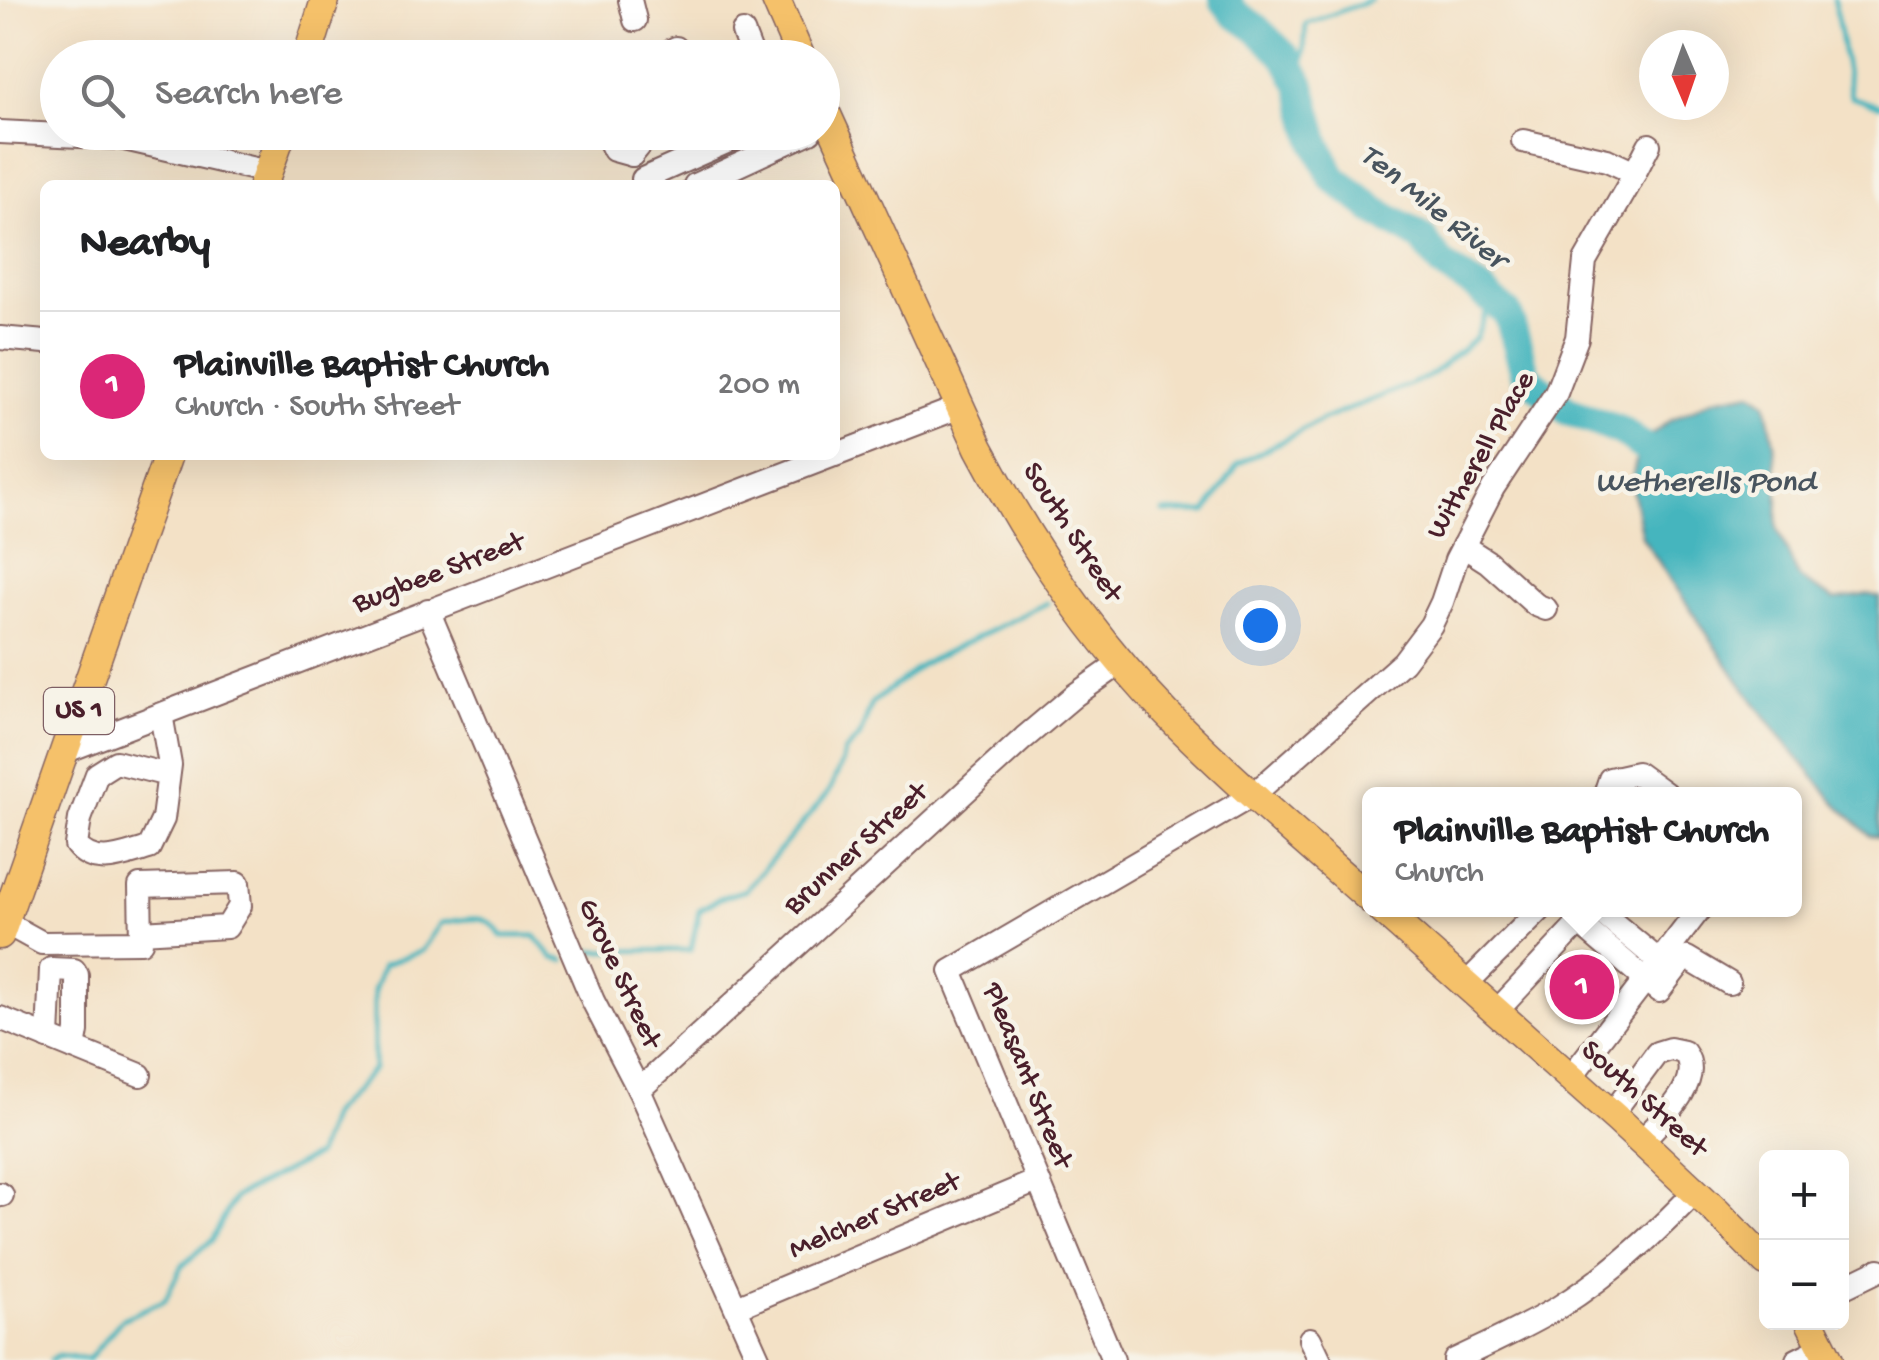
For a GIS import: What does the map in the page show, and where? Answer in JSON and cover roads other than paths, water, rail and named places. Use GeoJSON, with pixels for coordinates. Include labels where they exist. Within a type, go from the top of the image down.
{"type":"FeatureCollection","features":[{"type":"Feature","properties":{"kind":"main road"},"geometry":{"type":"LineString","coordinates":[[312,40],[325,0]]}},
{"type":"Feature","properties":{"kind":"main road"},"geometry":{"type":"LineString","coordinates":[[776,0],[794,40]]}},
{"type":"Feature","properties":{"kind":"main road"},"geometry":{"type":"LineString","coordinates":[[266,178],[276,150]]}},
{"type":"Feature","properties":{"kind":"main road","name":"South Street"},"geometry":{"type":"LineString","coordinates":[[836,150],[1000,488],[1043,558],[1166,713],[1362,892]]}},
{"type":"Feature","properties":{"kind":"main road","name":"US 1"},"geometry":{"type":"LineString","coordinates":[[2,929],[166,460]]}},
{"type":"Feature","properties":{"kind":"main road","name":"South Street"},"geometry":{"type":"LineString","coordinates":[[1390,917],[1612,1114],[1759,1255]]}},
{"type":"Feature","properties":{"kind":"street"},"geometry":{"type":"LineString","coordinates":[[743,32],[746,40]]}},
{"type":"Feature","properties":{"kind":"street"},"geometry":{"type":"LineString","coordinates":[[0,132],[40,134]]}},
{"type":"Feature","properties":{"kind":"street"},"geometry":{"type":"LineString","coordinates":[[1522,141],[1607,160],[1635,173]]}},
{"type":"Feature","properties":{"kind":"street","name":"Witherell Place"},"geometry":{"type":"LineString","coordinates":[[1253,795],[1403,662],[1432,625],[1456,560],[1493,488],[1553,397],[1576,338],[1585,261],[1649,145]]}},
{"type":"Feature","properties":{"kind":"street"},"geometry":{"type":"LineString","coordinates":[[164,150],[266,178]]}},
{"type":"Feature","properties":{"kind":"street"},"geometry":{"type":"LineString","coordinates":[[636,150],[644,180]]}},
{"type":"Feature","properties":{"kind":"street"},"geometry":{"type":"LineString","coordinates":[[649,180],[712,150]]}},
{"type":"Feature","properties":{"kind":"street"},"geometry":{"type":"LineString","coordinates":[[703,180],[753,150]]}},
{"type":"Feature","properties":{"kind":"street"},"geometry":{"type":"LineString","coordinates":[[0,338],[40,342]]}},
{"type":"Feature","properties":{"kind":"street","name":"Bugbee Street"},"geometry":{"type":"LineString","coordinates":[[840,453],[960,407]]}},
{"type":"Feature","properties":{"kind":"street","name":"Bugbee Street"},"geometry":{"type":"LineString","coordinates":[[66,750],[822,460]]}},
{"type":"Feature","properties":{"kind":"street"},"geometry":{"type":"LineString","coordinates":[[1463,546],[1488,562],[1536,606],[1546,609]]}},
{"type":"Feature","properties":{"kind":"street","name":"Grove Street"},"geometry":{"type":"LineString","coordinates":[[428,610],[593,1000],[639,1090],[759,1360]]}},
{"type":"Feature","properties":{"kind":"street","name":"Brunner Street"},"geometry":{"type":"LineString","coordinates":[[639,1090],[1037,726],[1122,662]]}},
{"type":"Feature","properties":{"kind":"street"},"geometry":{"type":"LineString","coordinates":[[160,714],[170,765],[163,819],[149,848],[106,860],[84,855],[76,845],[80,819],[97,774],[116,762],[168,775]]}},
{"type":"Feature","properties":{"kind":"street"},"geometry":{"type":"LineString","coordinates":[[1607,787],[1610,779],[1637,773],[1656,787]]}},
{"type":"Feature","properties":{"kind":"street","name":"Pleasant Street"},"geometry":{"type":"LineString","coordinates":[[1114,1360],[951,971],[1253,795]]}},
{"type":"Feature","properties":{"kind":"street"},"geometry":{"type":"LineString","coordinates":[[1466,984],[1533,917]]}},
{"type":"Feature","properties":{"kind":"street"},"geometry":{"type":"LineString","coordinates":[[1604,917],[1652,970],[1655,989],[1661,991],[1686,958],[1728,982]]}},
{"type":"Feature","properties":{"kind":"street"},"geometry":{"type":"LineString","coordinates":[[1570,1078],[1694,917]]}},
{"type":"Feature","properties":{"kind":"street"},"geometry":{"type":"LineString","coordinates":[[1496,1012],[1579,924],[1652,970]]}},
{"type":"Feature","properties":{"kind":"street"},"geometry":{"type":"LineString","coordinates":[[2,929],[42,943],[141,942],[141,932]]}},
{"type":"Feature","properties":{"kind":"street"},"geometry":{"type":"LineString","coordinates":[[48,1038],[51,969],[74,970],[78,1031],[74,1048]]}},
{"type":"Feature","properties":{"kind":"street"},"geometry":{"type":"LineString","coordinates":[[0,1018],[140,1075]]}},
{"type":"Feature","properties":{"kind":"street"},"geometry":{"type":"LineString","coordinates":[[1612,1114],[1657,1052],[1684,1052],[1691,1072],[1682,1093],[1642,1142]]}},
{"type":"Feature","properties":{"kind":"street","name":"Melcher Street"},"geometry":{"type":"LineString","coordinates":[[737,1307],[1037,1181]]}},
{"type":"Feature","properties":{"kind":"street"},"geometry":{"type":"LineString","coordinates":[[1456,1360],[1542,1317],[1582,1292],[1695,1192]]}},
{"type":"Feature","properties":{"kind":"street"},"geometry":{"type":"LineString","coordinates":[[1849,1285],[1879,1270]]}},
{"type":"Feature","properties":{"kind":"street"},"geometry":{"type":"LineString","coordinates":[[1797,1360],[1821,1343]]}},
{"type":"Feature","properties":{"kind":"water","name":"Wetherells Pond"},"geometry":{"type":"Polygon","coordinates":[[[1752,392],[1766,402],[1774,443],[1777,528],[1799,578],[1835,600],[1868,594],[1879,597],[1879,837],[1870,836],[1834,801],[1779,735],[1642,537],[1631,483],[1640,443],[1669,421],[1714,399],[1752,392]]]}},
{"type":"Feature","properties":{"kind":"waterway","name":"Ten Mile River"},"geometry":{"type":"LineString","coordinates":[[1224,0],[1287,58],[1301,85],[1317,144],[1333,178],[1376,211],[1422,238],[1442,265],[1508,314],[1526,376],[1568,411],[1623,432],[1669,466]]}},
{"type":"Feature","properties":{"kind":"waterway"},"geometry":{"type":"LineString","coordinates":[[1301,85],[1306,24],[1371,0]]}},
{"type":"Feature","properties":{"kind":"waterway","name":"Ten Mile River"},"geometry":{"type":"LineString","coordinates":[[1834,0],[1851,97],[1879,106]]}},
{"type":"Feature","properties":{"kind":"waterway"},"geometry":{"type":"LineString","coordinates":[[1163,512],[1206,512],[1238,464],[1322,420],[1428,377],[1476,338],[1488,297]]}},
{"type":"Feature","properties":{"kind":"waterway"},"geometry":{"type":"LineString","coordinates":[[592,951],[691,950],[699,910],[746,890],[829,792],[844,752],[859,738],[872,703],[924,663],[1047,603]]}},
{"type":"Feature","properties":{"kind":"waterway"},"geometry":{"type":"LineString","coordinates":[[50,1360],[57,1356],[89,1359],[122,1319],[165,1300],[181,1267],[212,1240],[235,1197],[317,1155],[331,1115],[374,1069],[374,991],[383,965],[422,951],[441,923],[468,919],[490,923],[502,936],[535,936],[553,958],[564,960]]}},
{"type":"Feature","properties":{"kind":"place","name":"Plainville Baptist Church"},"geometry":{"type":"Point","coordinates":[1582,987]}}]}
